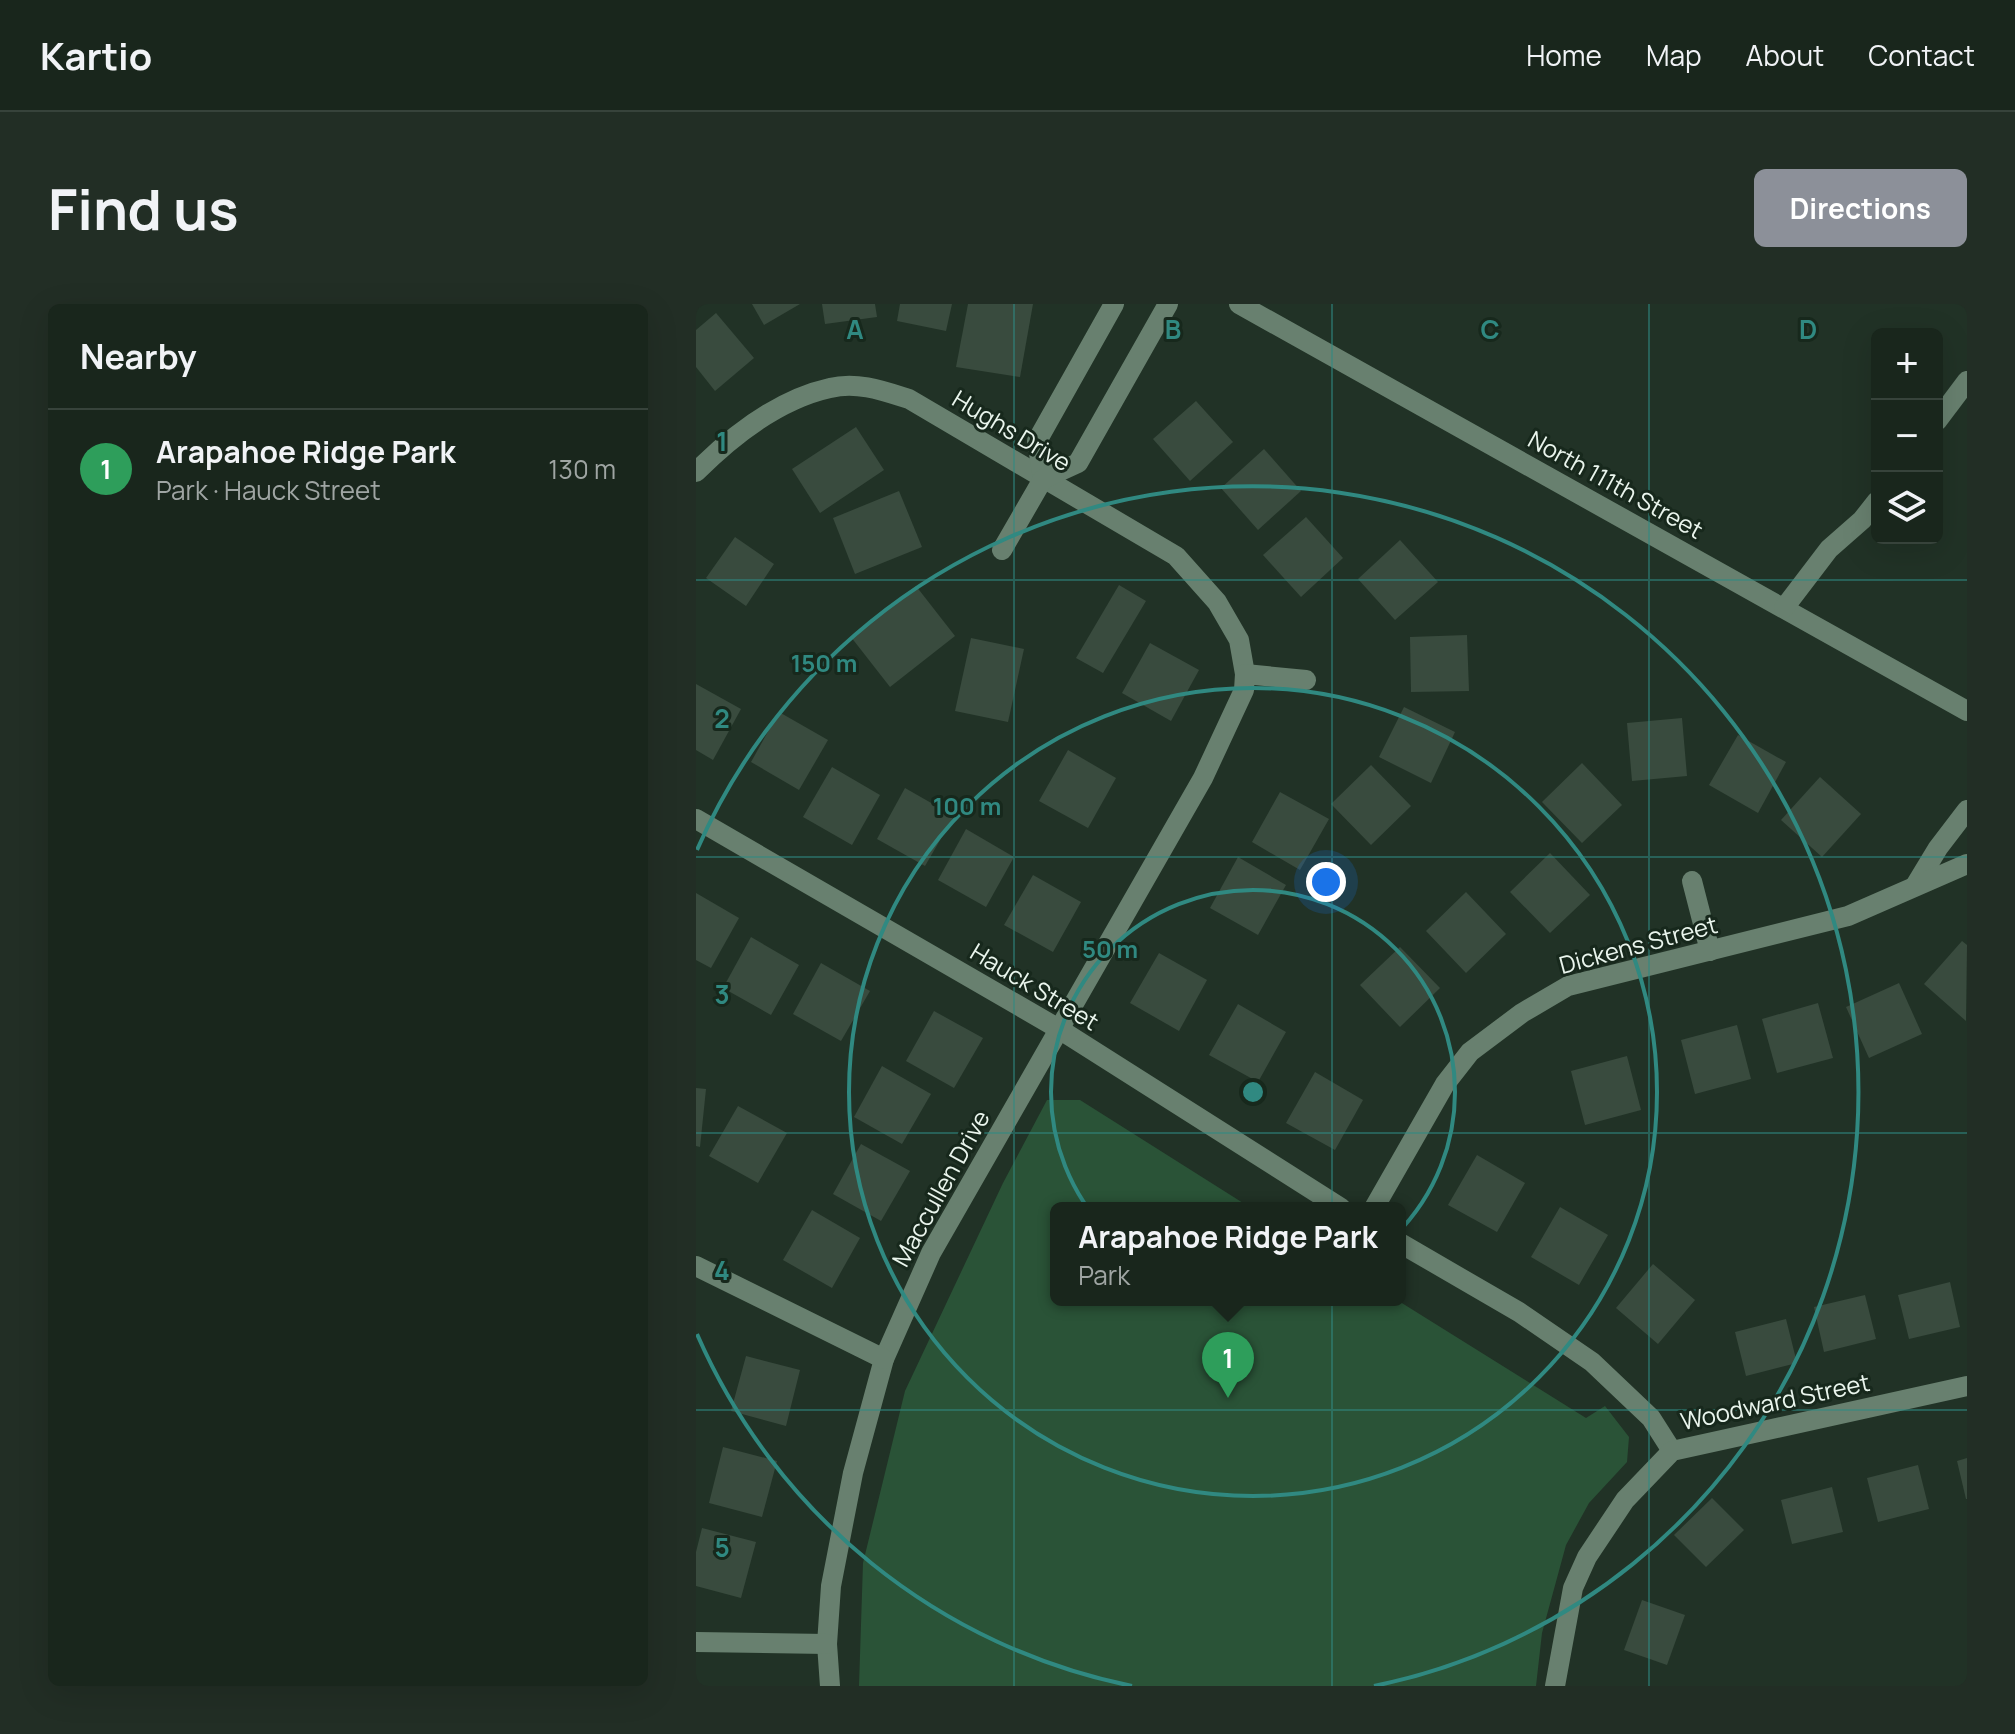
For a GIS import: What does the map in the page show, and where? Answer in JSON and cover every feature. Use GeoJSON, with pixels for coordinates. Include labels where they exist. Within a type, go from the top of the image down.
{"type":"FeatureCollection","features":[{"type":"Feature","properties":{"kind":"street"},"geometry":{"type":"LineString","coordinates":[[1043,479],[1037,441],[1114,304]]}},
{"type":"Feature","properties":{"kind":"street"},"geometry":{"type":"LineString","coordinates":[[1002,550],[1043,479],[1078,463],[1168,304]]}},
{"type":"Feature","properties":{"kind":"street","name":"North 111th Street"},"geometry":{"type":"LineString","coordinates":[[1239,304],[1967,711]]}},
{"type":"Feature","properties":{"kind":"street"},"geometry":{"type":"LineString","coordinates":[[1943,413],[1967,381]]}},
{"type":"Feature","properties":{"kind":"street","name":"Hughs Drive"},"geometry":{"type":"LineString","coordinates":[[696,472],[749,427],[792,402],[832,387],[872,387],[909,399],[1176,556],[1217,602],[1239,640],[1245,674],[1244,690],[1213,756]]}},
{"type":"Feature","properties":{"kind":"street"},"geometry":{"type":"LineString","coordinates":[[1784,608],[1829,549],[1871,509]]}},
{"type":"Feature","properties":{"kind":"street"},"geometry":{"type":"LineString","coordinates":[[1245,674],[1306,680]]}},
{"type":"Feature","properties":{"kind":"street","name":"Maccullen Drive"},"geometry":{"type":"LineString","coordinates":[[830,1686],[827,1644],[831,1586],[853,1473],[884,1359],[931,1253],[1213,756]]}},
{"type":"Feature","properties":{"kind":"street"},"geometry":{"type":"LineString","coordinates":[[1915,886],[1938,848],[1967,810]]}},
{"type":"Feature","properties":{"kind":"street","name":"Hauck Street"},"geometry":{"type":"LineString","coordinates":[[696,819],[1059,1029],[1332,1202]]}},
{"type":"Feature","properties":{"kind":"street","name":"Dickens Street"},"geometry":{"type":"LineString","coordinates":[[1377,1202],[1445,1084],[1470,1052],[1522,1013],[1568,986],[1848,916],[1967,864]]}},
{"type":"Feature","properties":{"kind":"street"},"geometry":{"type":"LineString","coordinates":[[1692,881],[1710,951]]}},
{"type":"Feature","properties":{"kind":"street"},"geometry":{"type":"LineString","coordinates":[[1406,1246],[1519,1312],[1592,1362],[1651,1418],[1672,1451]]}},
{"type":"Feature","properties":{"kind":"street"},"geometry":{"type":"LineString","coordinates":[[696,1266],[884,1359]]}},
{"type":"Feature","properties":{"kind":"street","name":"Woodward Street"},"geometry":{"type":"LineString","coordinates":[[1555,1686],[1573,1588],[1587,1557],[1625,1500],[1672,1451],[1967,1386]]}},
{"type":"Feature","properties":{"kind":"street"},"geometry":{"type":"LineString","coordinates":[[696,1642],[827,1644]]}},
{"type":"Feature","properties":{"kind":"green space"},"geometry":{"type":"Polygon","coordinates":[[[1047,1100],[1080,1100],[1242,1202],[1050,1202],[1050,1306],[1406,1306],[1586,1418],[1605,1406],[1629,1437],[1627,1462],[1589,1503],[1566,1545],[1542,1633],[1536,1686],[859,1686],[863,1563],[905,1391],[1003,1183],[1047,1100]]]}},
{"type":"Feature","properties":{"kind":"building"},"geometry":{"type":"Polygon","coordinates":[[[752,304],[800,304],[764,325],[752,304]]]}},
{"type":"Feature","properties":{"kind":"building"},"geometry":{"type":"Polygon","coordinates":[[[822,304],[875,304],[877,317],[825,324],[822,304]]]}},
{"type":"Feature","properties":{"kind":"building"},"geometry":{"type":"Polygon","coordinates":[[[900,304],[952,304],[946,331],[897,321],[900,304]]]}},
{"type":"Feature","properties":{"kind":"building"},"geometry":{"type":"Polygon","coordinates":[[[968,304],[1033,304],[1020,377],[956,367],[968,304]]]}},
{"type":"Feature","properties":{"kind":"building"},"geometry":{"type":"Polygon","coordinates":[[[716,313],[754,358],[715,391],[696,367],[696,330],[716,313]]]}},
{"type":"Feature","properties":{"kind":"building"},"geometry":{"type":"Polygon","coordinates":[[[1196,401],[1233,442],[1190,481],[1153,439],[1196,401]]]}},
{"type":"Feature","properties":{"kind":"building"},"geometry":{"type":"Polygon","coordinates":[[[856,427],[884,470],[820,513],[792,469],[856,427]]]}},
{"type":"Feature","properties":{"kind":"building"},"geometry":{"type":"Polygon","coordinates":[[[1264,449],[1301,491],[1258,530],[1221,488],[1264,449]]]}},
{"type":"Feature","properties":{"kind":"building"},"geometry":{"type":"Polygon","coordinates":[[[899,491],[922,547],[855,574],[833,518],[899,491]]]}},
{"type":"Feature","properties":{"kind":"building"},"geometry":{"type":"Polygon","coordinates":[[[1306,517],[1343,558],[1301,597],[1263,555],[1306,517]]]}},
{"type":"Feature","properties":{"kind":"building"},"geometry":{"type":"Polygon","coordinates":[[[735,537],[774,564],[746,606],[706,578],[735,537]]]}},
{"type":"Feature","properties":{"kind":"building"},"geometry":{"type":"Polygon","coordinates":[[[1400,540],[1438,582],[1395,620],[1358,579],[1400,540]]]}},
{"type":"Feature","properties":{"kind":"building"},"geometry":{"type":"Polygon","coordinates":[[[1119,585],[1146,601],[1103,673],[1076,658],[1119,585]]]}},
{"type":"Feature","properties":{"kind":"building"},"geometry":{"type":"Polygon","coordinates":[[[916,586],[955,636],[890,687],[851,637],[916,586]]]}},
{"type":"Feature","properties":{"kind":"building"},"geometry":{"type":"Polygon","coordinates":[[[1467,635],[1469,691],[1411,692],[1410,637],[1467,635]]]}},
{"type":"Feature","properties":{"kind":"building"},"geometry":{"type":"Polygon","coordinates":[[[971,638],[1024,649],[1008,722],[955,711],[971,638]]]}},
{"type":"Feature","properties":{"kind":"building"},"geometry":{"type":"Polygon","coordinates":[[[1150,643],[1199,670],[1171,721],[1122,693],[1150,643]]]}},
{"type":"Feature","properties":{"kind":"building"},"geometry":{"type":"Polygon","coordinates":[[[696,684],[741,709],[713,760],[696,750],[696,684]]]}},
{"type":"Feature","properties":{"kind":"building"},"geometry":{"type":"Polygon","coordinates":[[[1404,707],[1455,732],[1431,783],[1379,757],[1404,707]]]}},
{"type":"Feature","properties":{"kind":"building"},"geometry":{"type":"Polygon","coordinates":[[[779,712],[828,740],[799,790],[751,762],[779,712]]]}},
{"type":"Feature","properties":{"kind":"building"},"geometry":{"type":"Polygon","coordinates":[[[1682,718],[1687,776],[1632,781],[1627,723],[1682,718]]]}},
{"type":"Feature","properties":{"kind":"building"},"geometry":{"type":"Polygon","coordinates":[[[1738,735],[1786,762],[1758,813],[1709,785],[1738,735]]]}},
{"type":"Feature","properties":{"kind":"building"},"geometry":{"type":"Polygon","coordinates":[[[1068,750],[1116,778],[1088,828],[1039,801],[1068,750]]]}},
{"type":"Feature","properties":{"kind":"building"},"geometry":{"type":"Polygon","coordinates":[[[1582,763],[1622,805],[1582,843],[1542,802],[1582,763]]]}},
{"type":"Feature","properties":{"kind":"building"},"geometry":{"type":"Polygon","coordinates":[[[1371,765],[1411,806],[1371,845],[1331,804],[1371,765]]]}},
{"type":"Feature","properties":{"kind":"building"},"geometry":{"type":"Polygon","coordinates":[[[832,767],[880,795],[852,845],[803,817],[832,767]]]}},
{"type":"Feature","properties":{"kind":"building"},"geometry":{"type":"Polygon","coordinates":[[[1820,777],[1861,814],[1822,857],[1781,820],[1820,777]]]}},
{"type":"Feature","properties":{"kind":"building"},"geometry":{"type":"Polygon","coordinates":[[[905,788],[954,816],[925,866],[877,839],[905,788]]]}},
{"type":"Feature","properties":{"kind":"building"},"geometry":{"type":"Polygon","coordinates":[[[1280,792],[1329,819],[1300,870],[1252,842],[1280,792]]]}},
{"type":"Feature","properties":{"kind":"building"},"geometry":{"type":"Polygon","coordinates":[[[966,829],[1014,857],[986,907],[938,880],[966,829]]]}},
{"type":"Feature","properties":{"kind":"building"},"geometry":{"type":"Polygon","coordinates":[[[1550,853],[1590,895],[1550,933],[1510,892],[1550,853]]]}},
{"type":"Feature","properties":{"kind":"building"},"geometry":{"type":"Polygon","coordinates":[[[1238,857],[1286,885],[1258,935],[1210,908],[1238,857]]]}},
{"type":"Feature","properties":{"kind":"building"},"geometry":{"type":"Polygon","coordinates":[[[1033,875],[1081,902],[1053,952],[1004,925],[1033,875]]]}},
{"type":"Feature","properties":{"kind":"building"},"geometry":{"type":"Polygon","coordinates":[[[1466,892],[1506,934],[1466,973],[1426,931],[1466,892]]]}},
{"type":"Feature","properties":{"kind":"building"},"geometry":{"type":"Polygon","coordinates":[[[696,893],[739,918],[711,968],[696,960],[696,893]]]}},
{"type":"Feature","properties":{"kind":"building"},"geometry":{"type":"Polygon","coordinates":[[[751,937],[799,965],[771,1015],[723,988],[751,937]]]}},
{"type":"Feature","properties":{"kind":"building"},"geometry":{"type":"Polygon","coordinates":[[[1962,941],[1967,945],[1966,1021],[1924,984],[1962,941]]]}},
{"type":"Feature","properties":{"kind":"building"},"geometry":{"type":"Polygon","coordinates":[[[1400,947],[1440,988],[1400,1027],[1360,985],[1400,947]]]}},
{"type":"Feature","properties":{"kind":"building"},"geometry":{"type":"Polygon","coordinates":[[[1159,953],[1207,980],[1179,1031],[1130,1003],[1159,953]]]}},
{"type":"Feature","properties":{"kind":"building"},"geometry":{"type":"Polygon","coordinates":[[[821,963],[870,991],[841,1041],[793,1014],[821,963]]]}},
{"type":"Feature","properties":{"kind":"building"},"geometry":{"type":"Polygon","coordinates":[[[1899,983],[1922,1034],[1869,1058],[1846,1007],[1899,983]]]}},
{"type":"Feature","properties":{"kind":"building"},"geometry":{"type":"Polygon","coordinates":[[[1818,1003],[1833,1058],[1777,1073],[1762,1019],[1818,1003]]]}},
{"type":"Feature","properties":{"kind":"building"},"geometry":{"type":"Polygon","coordinates":[[[1238,1004],[1286,1032],[1258,1082],[1209,1055],[1238,1004]]]}},
{"type":"Feature","properties":{"kind":"building"},"geometry":{"type":"Polygon","coordinates":[[[934,1011],[983,1038],[954,1088],[906,1061],[934,1011]]]}},
{"type":"Feature","properties":{"kind":"building"},"geometry":{"type":"Polygon","coordinates":[[[1737,1025],[1751,1079],[1695,1094],[1681,1040],[1737,1025]]]}},
{"type":"Feature","properties":{"kind":"building"},"geometry":{"type":"Polygon","coordinates":[[[1627,1056],[1641,1110],[1585,1125],[1571,1071],[1627,1056]]]}},
{"type":"Feature","properties":{"kind":"building"},"geometry":{"type":"Polygon","coordinates":[[[882,1066],[931,1094],[902,1144],[854,1117],[882,1066]]]}},
{"type":"Feature","properties":{"kind":"building"},"geometry":{"type":"Polygon","coordinates":[[[1315,1072],[1363,1100],[1335,1150],[1286,1123],[1315,1072]]]}},
{"type":"Feature","properties":{"kind":"building"},"geometry":{"type":"Polygon","coordinates":[[[696,1088],[706,1089],[700,1147],[696,1146],[696,1088]]]}},
{"type":"Feature","properties":{"kind":"building"},"geometry":{"type":"Polygon","coordinates":[[[738,1106],[787,1133],[758,1183],[709,1156],[738,1106]]]}},
{"type":"Feature","properties":{"kind":"building"},"geometry":{"type":"Polygon","coordinates":[[[861,1144],[910,1171],[881,1221],[833,1194],[861,1144]]]}},
{"type":"Feature","properties":{"kind":"building"},"geometry":{"type":"Polygon","coordinates":[[[1477,1155],[1525,1183],[1497,1232],[1448,1205],[1477,1155]]]}},
{"type":"Feature","properties":{"kind":"building"},"geometry":{"type":"Polygon","coordinates":[[[1560,1207],[1608,1235],[1579,1285],[1531,1257],[1560,1207]]]}},
{"type":"Feature","properties":{"kind":"building"},"geometry":{"type":"Polygon","coordinates":[[[812,1210],[860,1238],[832,1288],[783,1260],[812,1210]]]}},
{"type":"Feature","properties":{"kind":"building"},"geometry":{"type":"Polygon","coordinates":[[[1653,1264],[1695,1300],[1658,1344],[1616,1308],[1653,1264]]]}},
{"type":"Feature","properties":{"kind":"building"},"geometry":{"type":"Polygon","coordinates":[[[1950,1282],[1960,1327],[1909,1339],[1898,1295],[1950,1282]]]}},
{"type":"Feature","properties":{"kind":"building"},"geometry":{"type":"Polygon","coordinates":[[[1865,1295],[1876,1339],[1824,1352],[1814,1307],[1865,1295]]]}},
{"type":"Feature","properties":{"kind":"building"},"geometry":{"type":"Polygon","coordinates":[[[1786,1319],[1797,1363],[1746,1376],[1735,1332],[1786,1319]]]}},
{"type":"Feature","properties":{"kind":"building"},"geometry":{"type":"Polygon","coordinates":[[[746,1356],[800,1370],[786,1426],[731,1411],[746,1356]]]}},
{"type":"Feature","properties":{"kind":"building"},"geometry":{"type":"Polygon","coordinates":[[[723,1447],[777,1461],[762,1517],[709,1503],[723,1447]]]}},
{"type":"Feature","properties":{"kind":"building"},"geometry":{"type":"Polygon","coordinates":[[[1967,1458],[1967,1499],[1966,1499],[1957,1461],[1967,1458]]]}},
{"type":"Feature","properties":{"kind":"building"},"geometry":{"type":"Polygon","coordinates":[[[1918,1465],[1929,1509],[1878,1522],[1867,1478],[1918,1465]]]}},
{"type":"Feature","properties":{"kind":"building"},"geometry":{"type":"Polygon","coordinates":[[[1832,1487],[1843,1532],[1792,1544],[1781,1500],[1832,1487]]]}},
{"type":"Feature","properties":{"kind":"building"},"geometry":{"type":"Polygon","coordinates":[[[1712,1498],[1744,1530],[1706,1567],[1674,1535],[1712,1498]]]}},
{"type":"Feature","properties":{"kind":"building"},"geometry":{"type":"Polygon","coordinates":[[[702,1528],[756,1542],[741,1598],[696,1586],[696,1552],[702,1528]]]}},
{"type":"Feature","properties":{"kind":"building"},"geometry":{"type":"Polygon","coordinates":[[[1642,1600],[1685,1615],[1667,1665],[1624,1650],[1642,1600]]]}},
{"type":"Feature","properties":{"kind":"place","name":"Arapahoe Ridge Park"},"geometry":{"type":"Point","coordinates":[1228,1398]}}]}
